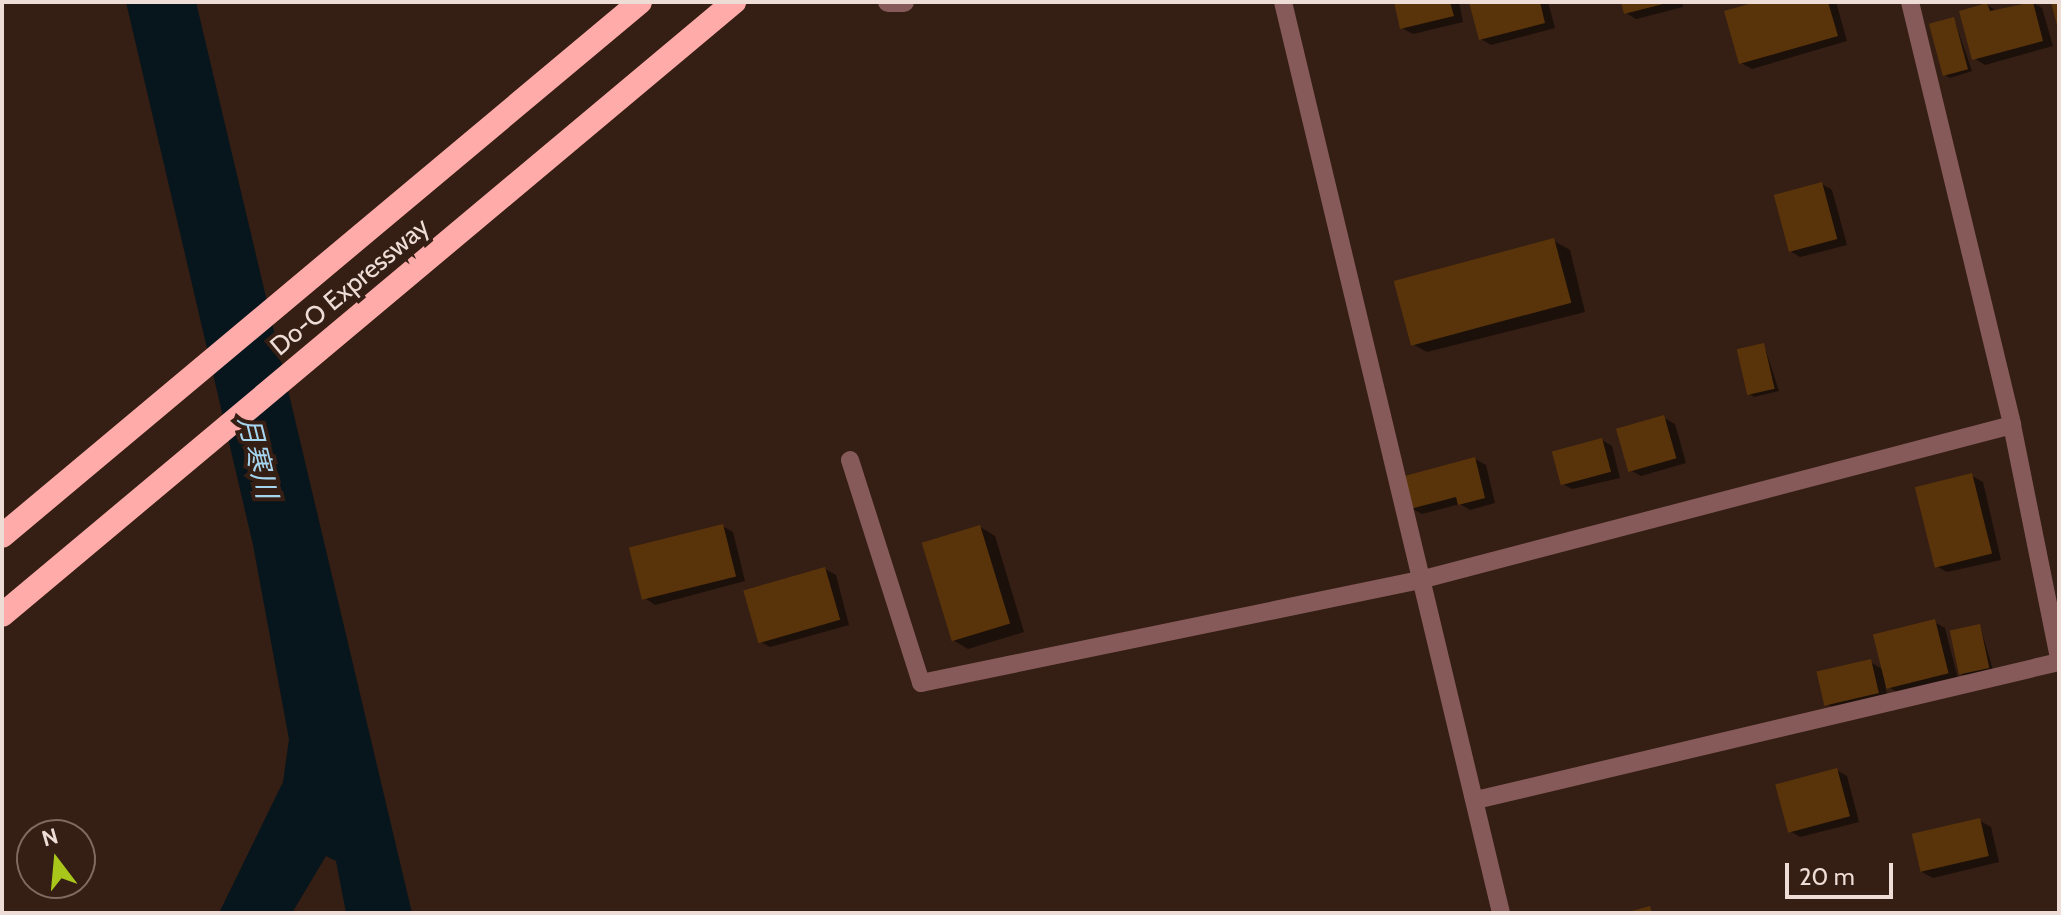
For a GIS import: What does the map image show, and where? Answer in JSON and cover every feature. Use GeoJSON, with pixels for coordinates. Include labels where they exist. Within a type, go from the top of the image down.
{"type":"FeatureCollection","features":[{"type":"Feature","properties":{"kind":"highway","name":"Do-O Expressway"},"geometry":{"type":"LineString","coordinates":[[2,536],[640,2]]}},
{"type":"Feature","properties":{"kind":"highway","name":"Do-O Expressway"},"geometry":{"type":"LineString","coordinates":[[2,615],[734,2]]}},
{"type":"Feature","properties":{"kind":"street"},"geometry":{"type":"LineString","coordinates":[[888,2],[904,2]]}},
{"type":"Feature","properties":{"kind":"lane"},"geometry":{"type":"LineString","coordinates":[[1283,2],[1501,913]]}},
{"type":"Feature","properties":{"kind":"lane"},"geometry":{"type":"LineString","coordinates":[[1476,800],[2059,661],[2012,425],[1910,2]]}},
{"type":"Feature","properties":{"kind":"lane"},"geometry":{"type":"LineString","coordinates":[[850,460],[921,683],[1420,580],[2012,425]]}},
{"type":"Feature","properties":{"kind":"water","name":"月寒川"},"geometry":{"type":"Polygon","coordinates":[[[126,2],[196,2],[412,913],[346,913],[336,861],[326,856],[292,913],[219,913],[283,782],[289,739],[253,545],[126,2]]]}},
{"type":"Feature","properties":{"kind":"building"},"geometry":{"type":"Polygon","coordinates":[[[1394,2],[1450,2],[1454,16],[1400,29],[1394,2]]]}},
{"type":"Feature","properties":{"kind":"building"},"geometry":{"type":"Polygon","coordinates":[[[1469,2],[1540,2],[1545,23],[1479,40],[1469,2]]]}},
{"type":"Feature","properties":{"kind":"building"},"geometry":{"type":"Polygon","coordinates":[[[1621,2],[1667,2],[1667,3],[1624,14],[1621,2]]]}},
{"type":"Feature","properties":{"kind":"building"},"geometry":{"type":"Polygon","coordinates":[[[1756,2],[1828,2],[1838,36],[1739,64],[1724,11],[1756,2]]]}},
{"type":"Feature","properties":{"kind":"building"},"geometry":{"type":"Polygon","coordinates":[[[2033,2],[2043,41],[1972,60],[1959,11],[1987,3],[1990,11],[2033,2]]]}},
{"type":"Feature","properties":{"kind":"building"},"geometry":{"type":"Polygon","coordinates":[[[2051,2],[2059,2],[2059,29],[2058,29],[2051,2]]]}},
{"type":"Feature","properties":{"kind":"building"},"geometry":{"type":"Polygon","coordinates":[[[1954,17],[1968,69],[1943,76],[1929,24],[1954,17]]]}},
{"type":"Feature","properties":{"kind":"building"},"geometry":{"type":"Polygon","coordinates":[[[1822,182],[1837,239],[1789,252],[1774,195],[1822,182]]]}},
{"type":"Feature","properties":{"kind":"building"},"geometry":{"type":"Polygon","coordinates":[[[1554,238],[1571,303],[1411,346],[1394,281],[1554,238]]]}},
{"type":"Feature","properties":{"kind":"building"},"geometry":{"type":"Polygon","coordinates":[[[1764,343],[1775,389],[1747,395],[1737,349],[1764,343]]]}},
{"type":"Feature","properties":{"kind":"building"},"geometry":{"type":"Polygon","coordinates":[[[1664,415],[1676,458],[1628,472],[1616,429],[1664,415]]]}},
{"type":"Feature","properties":{"kind":"building"},"geometry":{"type":"Polygon","coordinates":[[[1602,438],[1611,472],[1561,485],[1552,451],[1602,438]]]}},
{"type":"Feature","properties":{"kind":"building"},"geometry":{"type":"Polygon","coordinates":[[[1475,457],[1485,498],[1458,505],[1456,497],[1410,509],[1401,477],[1475,457]]]}},
{"type":"Feature","properties":{"kind":"building"},"geometry":{"type":"Polygon","coordinates":[[[1972,473],[1992,554],[1935,568],[1915,487],[1972,473]]]}},
{"type":"Feature","properties":{"kind":"building"},"geometry":{"type":"Polygon","coordinates":[[[723,524],[736,576],[642,600],[629,547],[723,524]]]}},
{"type":"Feature","properties":{"kind":"building"},"geometry":{"type":"Polygon","coordinates":[[[980,525],[1010,623],[952,641],[922,543],[980,525]]]}},
{"type":"Feature","properties":{"kind":"building"},"geometry":{"type":"Polygon","coordinates":[[[825,567],[840,620],[758,643],[743,590],[825,567]]]}},
{"type":"Feature","properties":{"kind":"building"},"geometry":{"type":"Polygon","coordinates":[[[1935,619],[1949,673],[1886,689],[1873,634],[1935,619]]]}},
{"type":"Feature","properties":{"kind":"building"},"geometry":{"type":"Polygon","coordinates":[[[1980,624],[1989,668],[1959,674],[1950,630],[1980,624]]]}},
{"type":"Feature","properties":{"kind":"building"},"geometry":{"type":"Polygon","coordinates":[[[1871,659],[1879,693],[1824,706],[1816,672],[1871,659]]]}},
{"type":"Feature","properties":{"kind":"building"},"geometry":{"type":"Polygon","coordinates":[[[1837,768],[1850,816],[1788,833],[1775,785],[1837,768]]]}},
{"type":"Feature","properties":{"kind":"building"},"geometry":{"type":"Polygon","coordinates":[[[1980,818],[1989,856],[1921,872],[1912,834],[1980,818]]]}},
{"type":"Feature","properties":{"kind":"building"},"geometry":{"type":"Polygon","coordinates":[[[1650,906],[1652,913],[1628,912],[1650,906]]]}}]}
